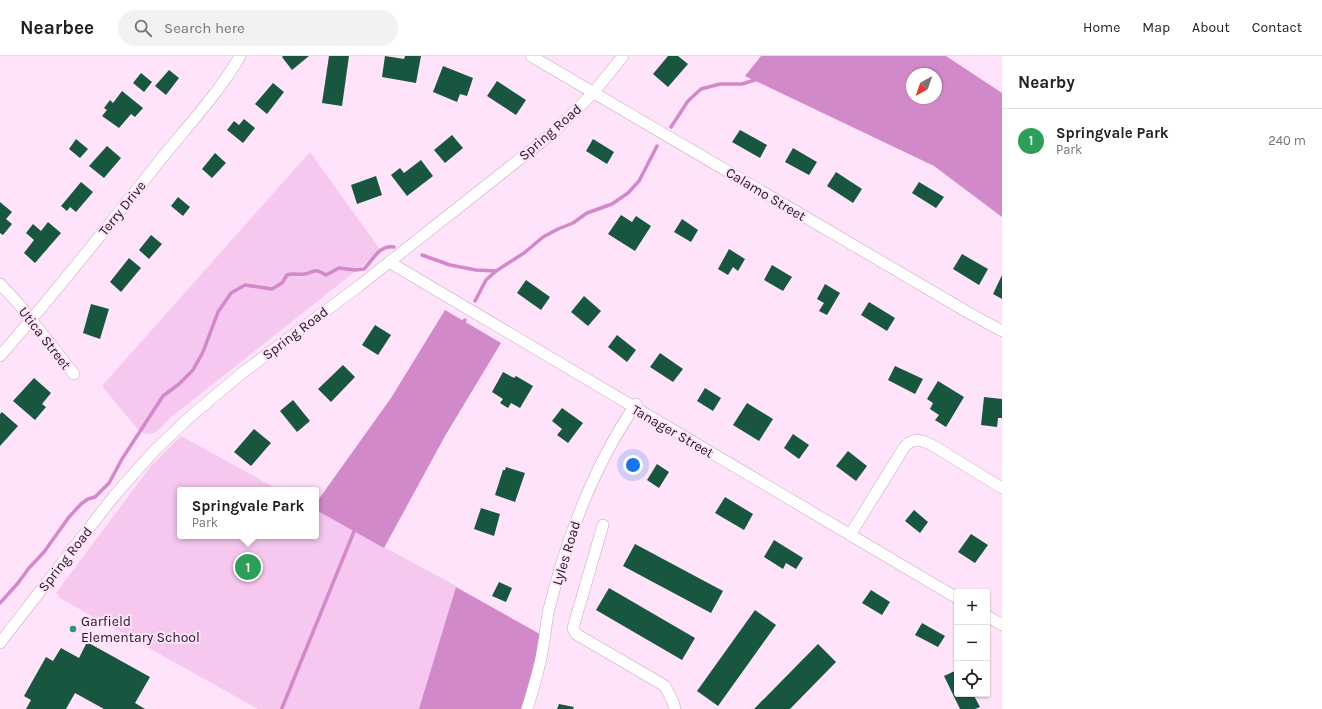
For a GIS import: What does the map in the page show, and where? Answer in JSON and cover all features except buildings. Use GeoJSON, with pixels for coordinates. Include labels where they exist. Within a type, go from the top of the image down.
{"type":"FeatureCollection","features":[{"type":"Feature","properties":{"kind":"street","name":"Terry Drive"},"geometry":{"type":"LineString","coordinates":[[0,356],[31,320],[214,93],[240,56]]}},
{"type":"Feature","properties":{"kind":"street","name":"Calamo Street"},"geometry":{"type":"LineString","coordinates":[[531,56],[1002,331]]}},
{"type":"Feature","properties":{"kind":"street","name":"Spring Road"},"geometry":{"type":"LineString","coordinates":[[0,643],[114,496],[154,451],[190,416],[242,373],[389,262],[554,132],[593,93],[623,56]]}},
{"type":"Feature","properties":{"kind":"street","name":"Tanager Street"},"geometry":{"type":"LineString","coordinates":[[389,262],[634,405],[954,596]]}},
{"type":"Feature","properties":{"kind":"street","name":"Utica Street"},"geometry":{"type":"LineString","coordinates":[[0,284],[18,303],[74,374]]}},
{"type":"Feature","properties":{"kind":"street","name":"Lyles Road"},"geometry":{"type":"LineString","coordinates":[[527,709],[543,648],[549,606],[572,528],[587,490],[601,462],[634,405]]}},
{"type":"Feature","properties":{"kind":"street"},"geometry":{"type":"LineString","coordinates":[[850,535],[905,446],[915,440],[922,440],[932,445],[1002,488]]}},
{"type":"Feature","properties":{"kind":"street"},"geometry":{"type":"LineString","coordinates":[[604,525],[573,628],[576,634],[665,686],[675,709]]}},
{"type":"Feature","properties":{"kind":"street"},"geometry":{"type":"LineString","coordinates":[[990,618],[1002,625]]}},
{"type":"Feature","properties":{"kind":"shaded area"},"geometry":{"type":"Polygon","coordinates":[[[761,56],[946,56],[1002,93],[1002,217],[934,166],[745,76],[761,56]]]}},
{"type":"Feature","properties":{"kind":"shaded area"},"geometry":{"type":"Polygon","coordinates":[[[310,152],[381,251],[170,418],[156,432],[149,434],[139,431],[102,386],[310,152]]]}},
{"type":"Feature","properties":{"kind":"shaded area"},"geometry":{"type":"Polygon","coordinates":[[[445,310],[501,343],[445,436],[384,548],[319,512],[319,499],[391,398],[445,310]]]}},
{"type":"Feature","properties":{"kind":"shaded area"},"geometry":{"type":"Polygon","coordinates":[[[181,436],[274,487],[177,487],[177,539],[319,539],[319,512],[456,586],[427,709],[258,709],[58,597],[59,595],[56,593],[151,466],[181,436]]]}},
{"type":"Feature","properties":{"kind":"shaded area"},"geometry":{"type":"Polygon","coordinates":[[[456,587],[547,638],[526,709],[419,709],[456,587]]]}},
{"type":"Feature","properties":{"kind":"waterway"},"geometry":{"type":"LineString","coordinates":[[803,56],[808,68],[828,73],[844,83],[859,96],[870,102],[895,125],[912,133],[926,136],[939,143],[963,141],[973,146],[981,157],[990,186],[993,189],[1002,190]]}},
{"type":"Feature","properties":{"kind":"waterway"},"geometry":{"type":"LineString","coordinates":[[671,127],[688,101],[701,89],[720,84],[742,84],[808,68]]}},
{"type":"Feature","properties":{"kind":"waterway"},"geometry":{"type":"LineString","coordinates":[[475,301],[486,280],[496,271],[524,253],[543,237],[573,223],[587,213],[612,204],[628,193],[639,181],[657,146]]}},
{"type":"Feature","properties":{"kind":"waterway"},"geometry":{"type":"LineString","coordinates":[[0,603],[44,552],[69,517],[81,504],[88,499],[95,497],[109,483],[122,459],[163,396],[179,384],[193,370],[203,352],[218,312],[231,293],[245,285],[272,289],[282,283],[289,274],[304,274],[318,271],[326,275],[339,268],[355,270],[364,269],[381,250],[394,247]]}},
{"type":"Feature","properties":{"kind":"waterway"},"geometry":{"type":"LineString","coordinates":[[422,255],[450,265],[476,270],[496,271]]}},
{"type":"Feature","properties":{"kind":"waterway"},"geometry":{"type":"LineString","coordinates":[[282,708],[386,453],[457,327],[465,320]]}},
{"type":"Feature","properties":{"kind":"place","name":"Springvale Park"},"geometry":{"type":"Point","coordinates":[248,567]}},
{"type":"Feature","properties":{"kind":"place","name":"Garfield Elementary School"},"geometry":{"type":"Point","coordinates":[73,629]}}]}
